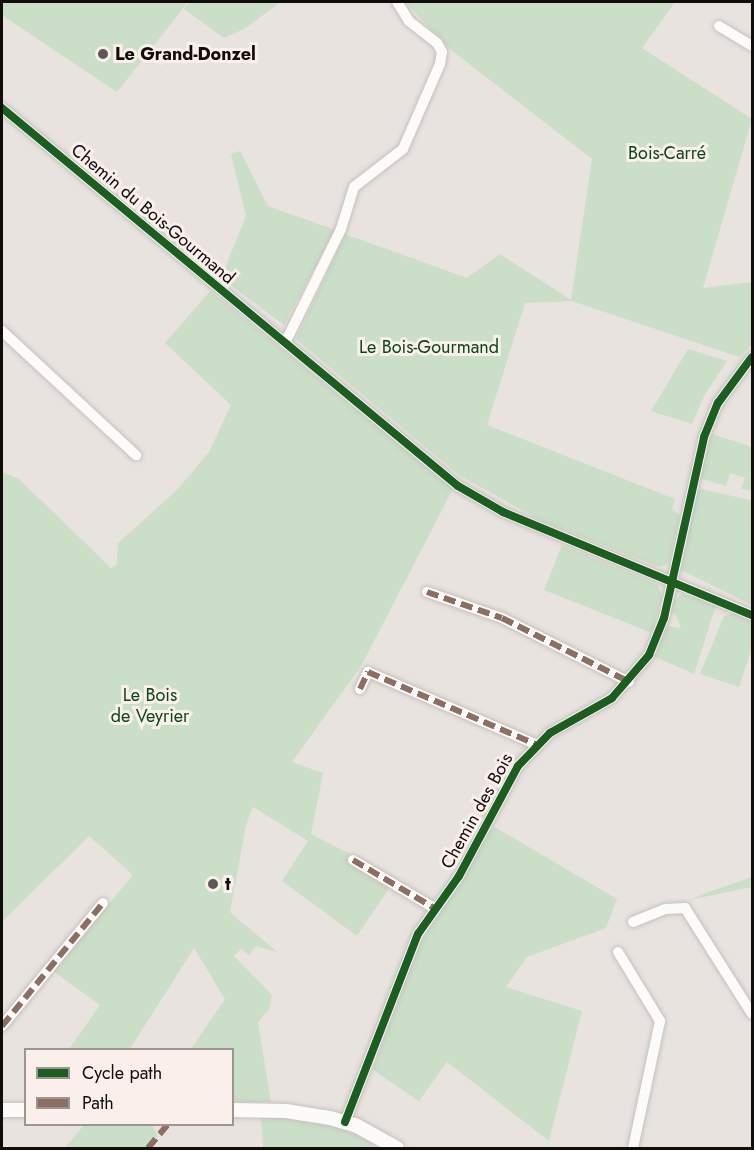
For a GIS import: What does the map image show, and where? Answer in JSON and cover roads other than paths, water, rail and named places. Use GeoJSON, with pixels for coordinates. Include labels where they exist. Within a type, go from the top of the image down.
{"type":"FeatureCollection","features":[{"type":"Feature","properties":{"kind":"street"},"geometry":{"type":"LineString","coordinates":[[285,343],[341,230],[354,187],[403,149],[440,64],[442,51],[437,43],[409,21],[397,2]]}},
{"type":"Feature","properties":{"kind":"street"},"geometry":{"type":"LineString","coordinates":[[719,26],[753,46]]}},
{"type":"Feature","properties":{"kind":"street","name":"Chemin du Bois-Gourmand"},"geometry":{"type":"LineString","coordinates":[[2,108],[458,486],[503,512],[672,580]]}},
{"type":"Feature","properties":{"kind":"street"},"geometry":{"type":"LineString","coordinates":[[2,331],[136,455]]}},
{"type":"Feature","properties":{"kind":"street","name":"Chemin des Bois"},"geometry":{"type":"LineString","coordinates":[[345,1122],[412,948],[478,844],[513,774],[535,744],[605,704],[629,682],[649,655],[660,628],[704,437],[718,403],[753,357]]}},
{"type":"Feature","properties":{"kind":"street"},"geometry":{"type":"LineString","coordinates":[[672,580],[753,615]]}},
{"type":"Feature","properties":{"kind":"street"},"geometry":{"type":"LineString","coordinates":[[427,592],[502,618],[629,682]]}},
{"type":"Feature","properties":{"kind":"street"},"geometry":{"type":"LineString","coordinates":[[360,689],[368,672],[535,744]]}},
{"type":"Feature","properties":{"kind":"street"},"geometry":{"type":"LineString","coordinates":[[353,860],[436,909]]}},
{"type":"Feature","properties":{"kind":"street"},"geometry":{"type":"LineString","coordinates":[[2,1026],[103,903]]}},
{"type":"Feature","properties":{"kind":"street"},"geometry":{"type":"LineString","coordinates":[[633,922],[666,909],[685,908],[753,1014]]}},
{"type":"Feature","properties":{"kind":"street"},"geometry":{"type":"LineString","coordinates":[[618,952],[660,1021],[633,1149]]}},
{"type":"Feature","properties":{"kind":"street"},"geometry":{"type":"LineString","coordinates":[[2,1110],[24,1110]]}},
{"type":"Feature","properties":{"kind":"street"},"geometry":{"type":"LineString","coordinates":[[234,1110],[300,1112],[345,1122],[397,1149]]}},
{"type":"Feature","properties":{"kind":"place","name":"Le Grand-Donzel"},"geometry":{"type":"Point","coordinates":[103,54]}},
{"type":"Feature","properties":{"kind":"place","name":"t"},"geometry":{"type":"Point","coordinates":[213,884]}},
{"type":"Feature","properties":{"kind":"park label","name":"Bois-Carré"},"geometry":{"type":"Point","coordinates":[667,153]}},
{"type":"Feature","properties":{"kind":"park label","name":"Le Bois-Gourmand"},"geometry":{"type":"Point","coordinates":[429,347]}},
{"type":"Feature","properties":{"kind":"park label","name":"Le Bois de Veyrier"},"geometry":{"type":"Point","coordinates":[150,706]}}]}
